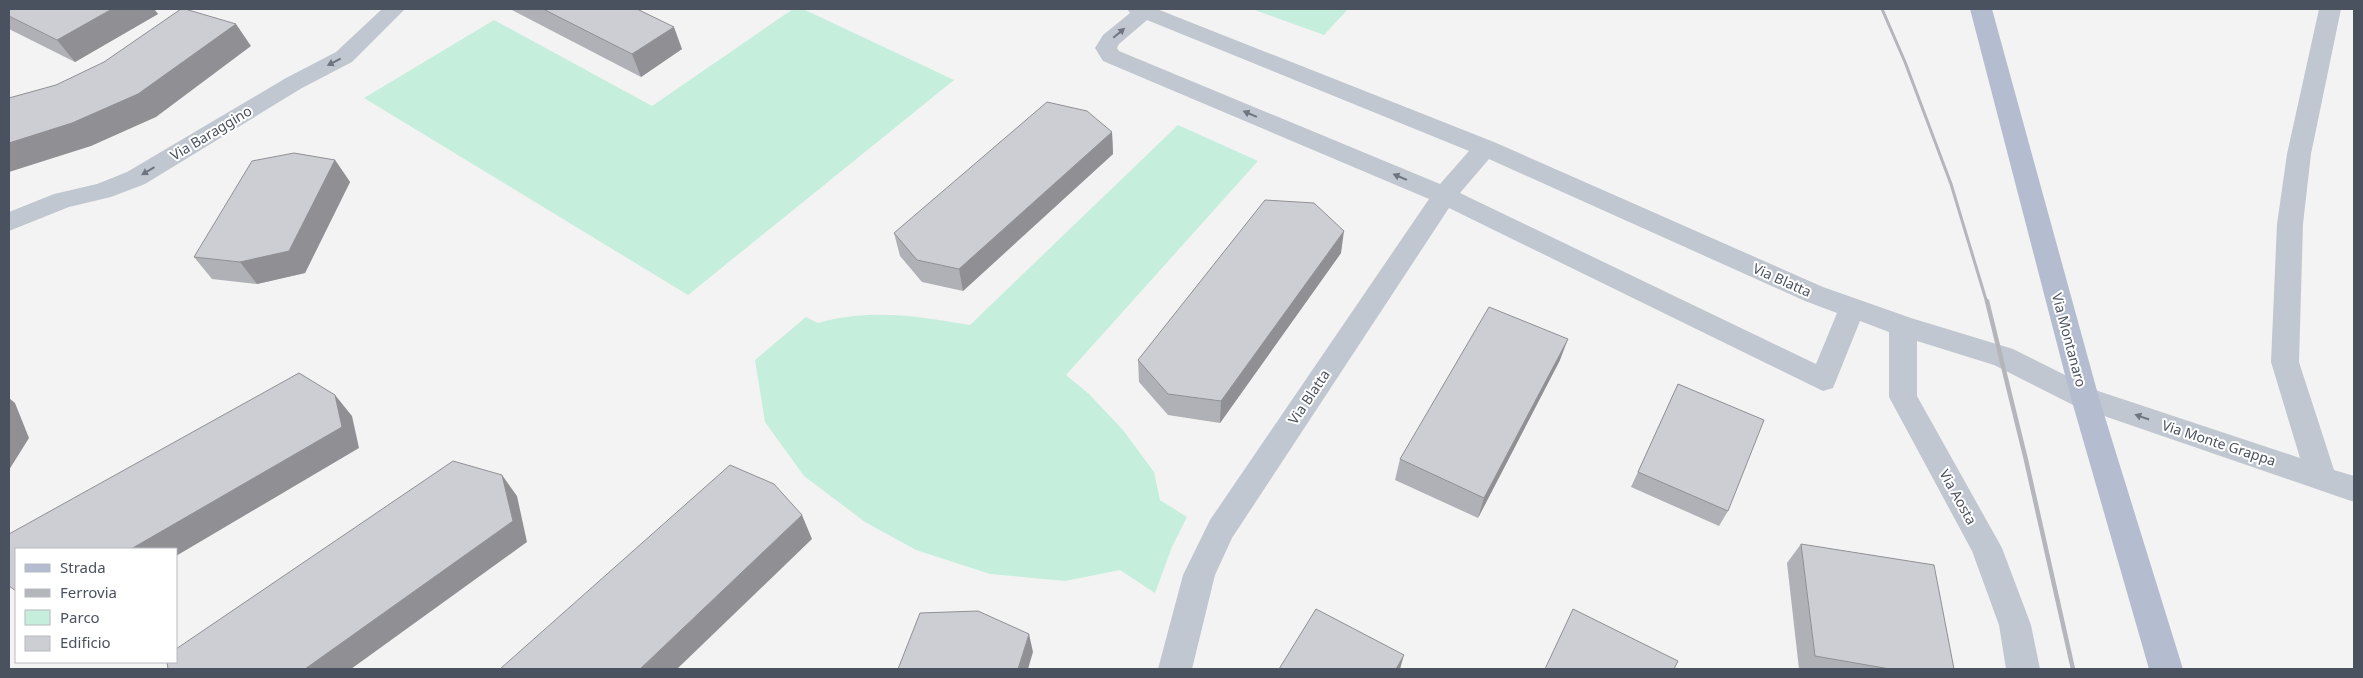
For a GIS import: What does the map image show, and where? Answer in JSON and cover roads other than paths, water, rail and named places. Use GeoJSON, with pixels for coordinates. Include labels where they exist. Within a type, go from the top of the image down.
{"type":"FeatureCollection","features":[{"type":"Feature","properties":{"kind":"main road","name":"Via Montanaro"},"geometry":{"type":"LineString","coordinates":[[1981,9],[2085,398],[2166,669]]}},
{"type":"Feature","properties":{"kind":"street","name":"Via Baraggino"},"geometry":{"type":"LineString","coordinates":[[9,222],[63,200],[102,190],[136,178],[294,83],[344,57],[394,9]]}},
{"type":"Feature","properties":{"kind":"street"},"geometry":{"type":"LineString","coordinates":[[2322,477],[2285,362],[2290,224],[2299,154],[2330,9]]}},
{"type":"Feature","properties":{"kind":"street","name":"Via Blatta"},"geometry":{"type":"LineString","coordinates":[[1142,10],[1485,148],[1814,294],[1903,326],[2003,357],[2085,398]]}},
{"type":"Feature","properties":{"kind":"street"},"geometry":{"type":"LineString","coordinates":[[1142,10],[1111,40],[1106,48],[1111,56],[1445,196],[1823,380],[1852,308]]}},
{"type":"Feature","properties":{"kind":"street","name":"Via Blatta"},"geometry":{"type":"LineString","coordinates":[[1175,669],[1199,576],[1221,529],[1445,196],[1485,148]]}},
{"type":"Feature","properties":{"kind":"street","name":"Via Aosta"},"geometry":{"type":"LineString","coordinates":[[1903,326],[1903,397],[1986,548],[2015,625],[2022,669]]}},
{"type":"Feature","properties":{"kind":"street","name":"Via Monte Grappa"},"geometry":{"type":"LineString","coordinates":[[2085,398],[2354,489]]}},
{"type":"Feature","properties":{"kind":"railway"},"geometry":{"type":"LineString","coordinates":[[1882,9],[1905,62],[1951,184],[1987,303]]}},
{"type":"Feature","properties":{"kind":"railway"},"geometry":{"type":"LineString","coordinates":[[1987,301],[2026,460],[2073,669]]}}]}
